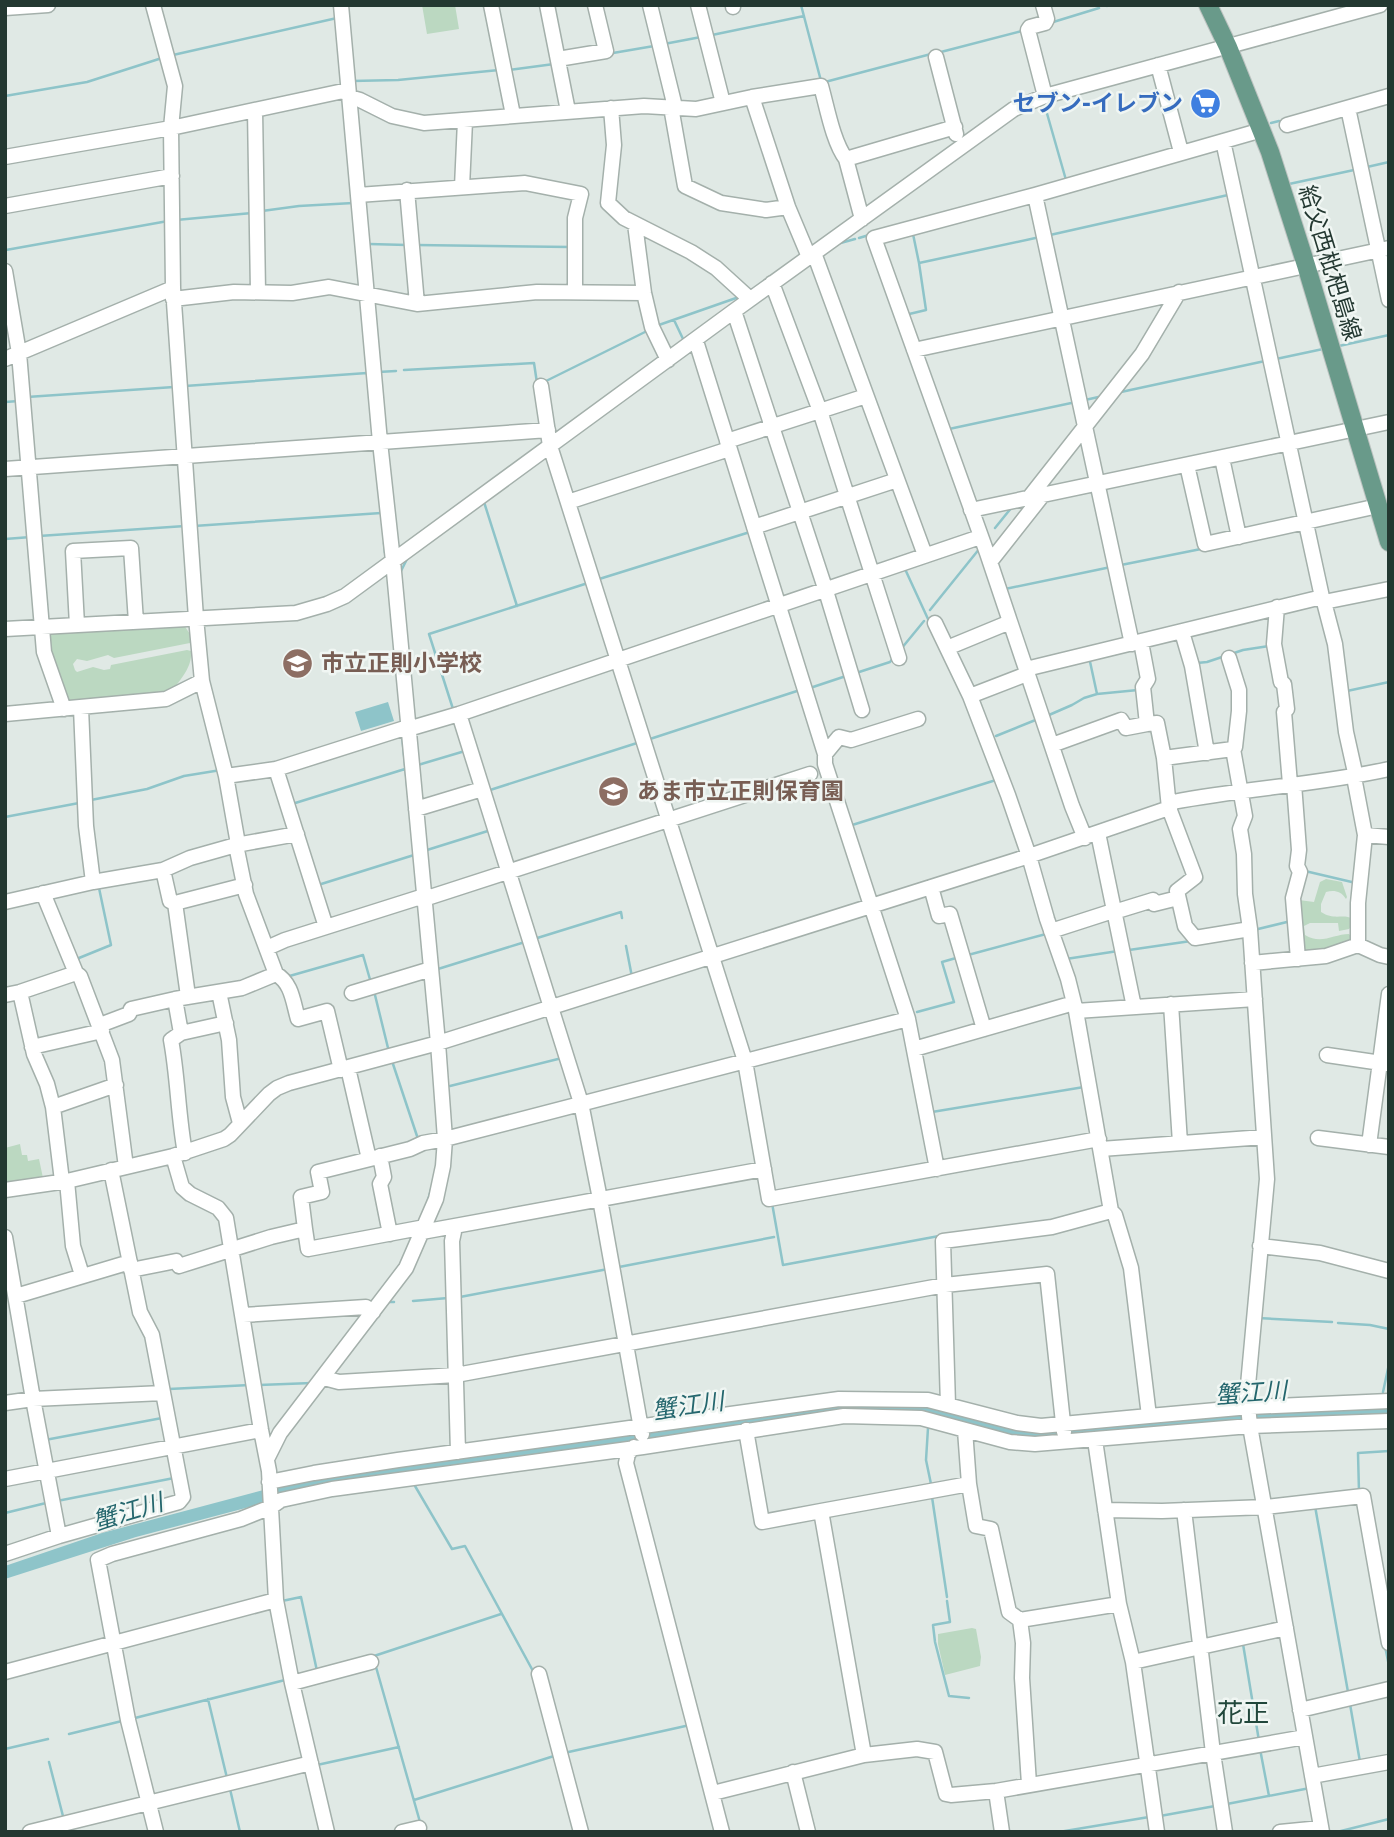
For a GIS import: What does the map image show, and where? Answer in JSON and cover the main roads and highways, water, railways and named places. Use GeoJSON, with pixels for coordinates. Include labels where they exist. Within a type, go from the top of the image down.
{"type":"FeatureCollection","features":[{"type":"Feature","properties":{"kind":"main road","name":"給父西枇杷島線"},"geometry":{"type":"LineString","coordinates":[[1208,5],[1262,131],[1306,265],[1389,542]]}},
{"type":"Feature","properties":{"kind":"water"},"geometry":{"type":"Polygon","coordinates":[[[388,702],[394,721],[361,731],[355,712],[388,702]]]}},
{"type":"Feature","properties":{"kind":"water"},"geometry":{"type":"Polygon","coordinates":[[[840,1402],[927,1404],[1017,1425],[1389,1405],[1389,1416],[1041,1439],[843,1411],[276,1500],[136,1537],[5,1579],[5,1566],[102,1533],[320,1475],[840,1402]]]}},
{"type":"Feature","properties":{"kind":"waterway"},"geometry":{"type":"LineString","coordinates":[[801,5],[821,81]]}},
{"type":"Feature","properties":{"kind":"waterway"},"geometry":{"type":"LineString","coordinates":[[1050,23],[1099,8]]}},
{"type":"Feature","properties":{"kind":"waterway"},"geometry":{"type":"LineString","coordinates":[[712,35],[804,16]]}},
{"type":"Feature","properties":{"kind":"waterway"},"geometry":{"type":"LineString","coordinates":[[173,55],[337,18]]}},
{"type":"Feature","properties":{"kind":"waterway"},"geometry":{"type":"LineString","coordinates":[[937,53],[1022,31]]}},
{"type":"Feature","properties":{"kind":"waterway"},"geometry":{"type":"LineString","coordinates":[[664,44],[701,37]]}},
{"type":"Feature","properties":{"kind":"waterway"},"geometry":{"type":"LineString","coordinates":[[613,53],[654,46]]}},
{"type":"Feature","properties":{"kind":"waterway"},"geometry":{"type":"LineString","coordinates":[[825,82],[931,54]]}},
{"type":"Feature","properties":{"kind":"waterway"},"geometry":{"type":"LineString","coordinates":[[5,96],[87,82],[162,58]]}},
{"type":"Feature","properties":{"kind":"waterway"},"geometry":{"type":"LineString","coordinates":[[509,70],[554,64]]}},
{"type":"Feature","properties":{"kind":"waterway"},"geometry":{"type":"LineString","coordinates":[[352,81],[398,80],[499,70]]}},
{"type":"Feature","properties":{"kind":"waterway"},"geometry":{"type":"LineString","coordinates":[[1044,103],[1066,180]]}},
{"type":"Feature","properties":{"kind":"waterway"},"geometry":{"type":"LineString","coordinates":[[1271,123],[1279,121]]}},
{"type":"Feature","properties":{"kind":"waterway"},"geometry":{"type":"LineString","coordinates":[[1367,167],[1389,162]]}},
{"type":"Feature","properties":{"kind":"waterway"},"geometry":{"type":"LineString","coordinates":[[1289,184],[1354,170]]}},
{"type":"Feature","properties":{"kind":"waterway"},"geometry":{"type":"LineString","coordinates":[[1050,235],[1228,195]]}},
{"type":"Feature","properties":{"kind":"waterway"},"geometry":{"type":"LineString","coordinates":[[262,211],[353,203]]}},
{"type":"Feature","properties":{"kind":"waterway"},"geometry":{"type":"LineString","coordinates":[[176,220],[252,213]]}},
{"type":"Feature","properties":{"kind":"waterway"},"geometry":{"type":"LineString","coordinates":[[6,250],[168,221]]}},
{"type":"Feature","properties":{"kind":"waterway"},"geometry":{"type":"LineString","coordinates":[[913,234],[919,263]]}},
{"type":"Feature","properties":{"kind":"waterway"},"geometry":{"type":"LineString","coordinates":[[859,238],[869,235]]}},
{"type":"Feature","properties":{"kind":"waterway"},"geometry":{"type":"LineString","coordinates":[[905,315],[926,310],[919,263],[1040,237]]}},
{"type":"Feature","properties":{"kind":"waterway"},"geometry":{"type":"LineString","coordinates":[[837,244],[855,239]]}},
{"type":"Feature","properties":{"kind":"waterway"},"geometry":{"type":"LineString","coordinates":[[369,244],[407,245]]}},
{"type":"Feature","properties":{"kind":"waterway"},"geometry":{"type":"LineString","coordinates":[[416,245],[571,247]]}},
{"type":"Feature","properties":{"kind":"waterway"},"geometry":{"type":"LineString","coordinates":[[656,326],[739,297]]}},
{"type":"Feature","properties":{"kind":"waterway"},"geometry":{"type":"LineString","coordinates":[[674,320],[684,341]]}},
{"type":"Feature","properties":{"kind":"waterway"},"geometry":{"type":"LineString","coordinates":[[544,382],[647,331]]}},
{"type":"Feature","properties":{"kind":"waterway"},"geometry":{"type":"LineString","coordinates":[[1339,346],[1389,335]]}},
{"type":"Feature","properties":{"kind":"waterway"},"geometry":{"type":"LineString","coordinates":[[1276,359],[1323,349]]}},
{"type":"Feature","properties":{"kind":"waterway"},"geometry":{"type":"LineString","coordinates":[[1121,392],[1265,361]]}},
{"type":"Feature","properties":{"kind":"waterway"},"geometry":{"type":"LineString","coordinates":[[404,370],[534,363],[537,383]]}},
{"type":"Feature","properties":{"kind":"waterway"},"geometry":{"type":"LineString","coordinates":[[378,372],[396,371]]}},
{"type":"Feature","properties":{"kind":"waterway"},"geometry":{"type":"LineString","coordinates":[[185,386],[367,373],[368,376]]}},
{"type":"Feature","properties":{"kind":"waterway"},"geometry":{"type":"LineString","coordinates":[[27,397],[174,387]]}},
{"type":"Feature","properties":{"kind":"waterway"},"geometry":{"type":"LineString","coordinates":[[1085,400],[1103,396]]}},
{"type":"Feature","properties":{"kind":"waterway"},"geometry":{"type":"LineString","coordinates":[[5,402],[19,401]]}},
{"type":"Feature","properties":{"kind":"waterway"},"geometry":{"type":"LineString","coordinates":[[949,429],[1076,402]]}},
{"type":"Feature","properties":{"kind":"waterway"},"geometry":{"type":"LineString","coordinates":[[484,502],[517,606]]}},
{"type":"Feature","properties":{"kind":"waterway"},"geometry":{"type":"LineString","coordinates":[[995,528],[1012,507]]}},
{"type":"Feature","properties":{"kind":"waterway"},"geometry":{"type":"LineString","coordinates":[[194,526],[381,513]]}},
{"type":"Feature","properties":{"kind":"waterway"},"geometry":{"type":"LineString","coordinates":[[39,536],[185,526]]}},
{"type":"Feature","properties":{"kind":"waterway"},"geometry":{"type":"LineString","coordinates":[[596,580],[750,532]]}},
{"type":"Feature","properties":{"kind":"waterway"},"geometry":{"type":"LineString","coordinates":[[5,539],[31,537]]}},
{"type":"Feature","properties":{"kind":"waterway"},"geometry":{"type":"LineString","coordinates":[[384,543],[385,553]]}},
{"type":"Feature","properties":{"kind":"waterway"},"geometry":{"type":"LineString","coordinates":[[930,610],[980,548]]}},
{"type":"Feature","properties":{"kind":"waterway"},"geometry":{"type":"LineString","coordinates":[[1121,565],[1201,549]]}},
{"type":"Feature","properties":{"kind":"waterway"},"geometry":{"type":"LineString","coordinates":[[401,571],[407,559]]}},
{"type":"Feature","properties":{"kind":"waterway"},"geometry":{"type":"LineString","coordinates":[[1005,589],[1111,567]]}},
{"type":"Feature","properties":{"kind":"waterway"},"geometry":{"type":"LineString","coordinates":[[905,569],[928,619]]}},
{"type":"Feature","properties":{"kind":"waterway"},"geometry":{"type":"LineString","coordinates":[[453,709],[429,634],[588,583]]}},
{"type":"Feature","properties":{"kind":"waterway"},"geometry":{"type":"LineString","coordinates":[[901,649],[924,621]]}},
{"type":"Feature","properties":{"kind":"waterway"},"geometry":{"type":"LineString","coordinates":[[1231,654],[1269,646]]}},
{"type":"Feature","properties":{"kind":"waterway"},"geometry":{"type":"LineString","coordinates":[[1197,663],[1225,656]]}},
{"type":"Feature","properties":{"kind":"waterway"},"geometry":{"type":"LineString","coordinates":[[856,673],[890,662],[894,657]]}},
{"type":"Feature","properties":{"kind":"waterway"},"geometry":{"type":"LineString","coordinates":[[1089,657],[1097,694]]}},
{"type":"Feature","properties":{"kind":"waterway"},"geometry":{"type":"LineString","coordinates":[[810,688],[846,676]]}},
{"type":"Feature","properties":{"kind":"waterway"},"geometry":{"type":"LineString","coordinates":[[1347,691],[1389,682]]}},
{"type":"Feature","properties":{"kind":"waterway"},"geometry":{"type":"LineString","coordinates":[[1049,715],[1097,694],[1138,690]]}},
{"type":"Feature","properties":{"kind":"waterway"},"geometry":{"type":"LineString","coordinates":[[650,739],[797,691]]}},
{"type":"Feature","properties":{"kind":"waterway"},"geometry":{"type":"LineString","coordinates":[[996,736],[1038,719]]}},
{"type":"Feature","properties":{"kind":"waterway"},"geometry":{"type":"LineString","coordinates":[[402,735],[408,794]]}},
{"type":"Feature","properties":{"kind":"waterway"},"geometry":{"type":"LineString","coordinates":[[487,791],[637,743]]}},
{"type":"Feature","properties":{"kind":"waterway"},"geometry":{"type":"LineString","coordinates":[[418,765],[465,751]]}},
{"type":"Feature","properties":{"kind":"waterway"},"geometry":{"type":"LineString","coordinates":[[292,804],[405,769]]}},
{"type":"Feature","properties":{"kind":"waterway"},"geometry":{"type":"LineString","coordinates":[[91,800],[147,789],[184,776],[221,770]]}},
{"type":"Feature","properties":{"kind":"waterway"},"geometry":{"type":"LineString","coordinates":[[849,826],[996,780]]}},
{"type":"Feature","properties":{"kind":"waterway"},"geometry":{"type":"LineString","coordinates":[[5,817],[79,803]]}},
{"type":"Feature","properties":{"kind":"waterway"},"geometry":{"type":"LineString","coordinates":[[427,850],[491,830]]}},
{"type":"Feature","properties":{"kind":"waterway"},"geometry":{"type":"LineString","coordinates":[[318,885],[414,855]]}},
{"type":"Feature","properties":{"kind":"waterway"},"geometry":{"type":"LineString","coordinates":[[1305,871],[1356,883]]}},
{"type":"Feature","properties":{"kind":"waterway"},"geometry":{"type":"LineString","coordinates":[[77,962],[79,958],[111,945],[99,888]]}},
{"type":"Feature","properties":{"kind":"waterway"},"geometry":{"type":"LineString","coordinates":[[534,939],[621,912],[622,918]]}},
{"type":"Feature","properties":{"kind":"waterway"},"geometry":{"type":"LineString","coordinates":[[1254,930],[1291,921]]}},
{"type":"Feature","properties":{"kind":"waterway"},"geometry":{"type":"LineString","coordinates":[[968,955],[1046,934]]}},
{"type":"Feature","properties":{"kind":"waterway"},"geometry":{"type":"LineString","coordinates":[[1129,950],[1191,941]]}},
{"type":"Feature","properties":{"kind":"waterway"},"geometry":{"type":"LineString","coordinates":[[438,969],[525,942]]}},
{"type":"Feature","properties":{"kind":"waterway"},"geometry":{"type":"LineString","coordinates":[[626,946],[632,977]]}},
{"type":"Feature","properties":{"kind":"waterway"},"geometry":{"type":"LineString","coordinates":[[1066,959],[1118,951]]}},
{"type":"Feature","properties":{"kind":"waterway"},"geometry":{"type":"LineString","coordinates":[[286,977],[363,955],[371,983]]}},
{"type":"Feature","properties":{"kind":"waterway"},"geometry":{"type":"LineString","coordinates":[[917,1012],[954,1002],[942,962],[956,958]]}},
{"type":"Feature","properties":{"kind":"waterway"},"geometry":{"type":"LineString","coordinates":[[374,991],[389,1052]]}},
{"type":"Feature","properties":{"kind":"waterway"},"geometry":{"type":"LineString","coordinates":[[450,1086],[562,1058]]}},
{"type":"Feature","properties":{"kind":"waterway"},"geometry":{"type":"LineString","coordinates":[[392,1061],[418,1139]]}},
{"type":"Feature","properties":{"kind":"waterway"},"geometry":{"type":"LineString","coordinates":[[932,1112],[1084,1087]]}},
{"type":"Feature","properties":{"kind":"waterway"},"geometry":{"type":"LineString","coordinates":[[428,1200],[432,1186]]}},
{"type":"Feature","properties":{"kind":"waterway"},"geometry":{"type":"LineString","coordinates":[[772,1203],[783,1265],[939,1236]]}},
{"type":"Feature","properties":{"kind":"waterway"},"geometry":{"type":"LineString","coordinates":[[619,1267],[774,1237]]}},
{"type":"Feature","properties":{"kind":"waterway"},"geometry":{"type":"LineString","coordinates":[[460,1297],[608,1269]]}},
{"type":"Feature","properties":{"kind":"waterway"},"geometry":{"type":"LineString","coordinates":[[413,1301],[448,1298]]}},
{"type":"Feature","properties":{"kind":"waterway"},"geometry":{"type":"LineString","coordinates":[[389,1302],[394,1302]]}},
{"type":"Feature","properties":{"kind":"waterway"},"geometry":{"type":"LineString","coordinates":[[1258,1318],[1332,1322]]}},
{"type":"Feature","properties":{"kind":"waterway"},"geometry":{"type":"LineString","coordinates":[[1338,1323],[1389,1329]]}},
{"type":"Feature","properties":{"kind":"waterway"},"geometry":{"type":"LineString","coordinates":[[1383,1392],[1389,1364]]}},
{"type":"Feature","properties":{"kind":"waterway"},"geometry":{"type":"LineString","coordinates":[[259,1385],[312,1383]]}},
{"type":"Feature","properties":{"kind":"waterway"},"geometry":{"type":"LineString","coordinates":[[169,1389],[250,1385]]}},
{"type":"Feature","properties":{"kind":"waterway"},"geometry":{"type":"LineString","coordinates":[[45,1440],[162,1418]]}},
{"type":"Feature","properties":{"kind":"waterway"},"geometry":{"type":"LineString","coordinates":[[928,1428],[926,1460],[931,1484]]}},
{"type":"Feature","properties":{"kind":"waterway"},"geometry":{"type":"LineString","coordinates":[[1359,1492],[1358,1453],[1389,1451]]}},
{"type":"Feature","properties":{"kind":"waterway","name":"蟹江川"},"geometry":{"type":"LineString","coordinates":[[57,1501],[174,1478]]}},
{"type":"Feature","properties":{"kind":"waterway"},"geometry":{"type":"LineString","coordinates":[[415,1486],[452,1549],[465,1546],[533,1671]]}},
{"type":"Feature","properties":{"kind":"waterway"},"geometry":{"type":"LineString","coordinates":[[932,1497],[947,1597]]}},
{"type":"Feature","properties":{"kind":"waterway"},"geometry":{"type":"LineString","coordinates":[[5,1513],[46,1503]]}},
{"type":"Feature","properties":{"kind":"waterway"},"geometry":{"type":"LineString","coordinates":[[1315,1506],[1348,1692]]}},
{"type":"Feature","properties":{"kind":"waterway"},"geometry":{"type":"LineString","coordinates":[[282,1601],[301,1597],[317,1671]]}},
{"type":"Feature","properties":{"kind":"waterway"},"geometry":{"type":"LineString","coordinates":[[947,1601],[950,1622],[933,1625],[935,1642],[949,1696],[969,1698]]}},
{"type":"Feature","properties":{"kind":"waterway"},"geometry":{"type":"LineString","coordinates":[[374,1656],[501,1614]]}},
{"type":"Feature","properties":{"kind":"waterway"},"geometry":{"type":"LineString","coordinates":[[1243,1644],[1259,1741]]}},
{"type":"Feature","properties":{"kind":"waterway"},"geometry":{"type":"LineString","coordinates":[[1385,1646],[1389,1666]]}},
{"type":"Feature","properties":{"kind":"waterway"},"geometry":{"type":"LineString","coordinates":[[376,1667],[420,1822]]}},
{"type":"Feature","properties":{"kind":"waterway"},"geometry":{"type":"LineString","coordinates":[[131,1719],[285,1680]]}},
{"type":"Feature","properties":{"kind":"waterway"},"geometry":{"type":"LineString","coordinates":[[208,1699],[227,1778]]}},
{"type":"Feature","properties":{"kind":"waterway"},"geometry":{"type":"LineString","coordinates":[[1350,1704],[1360,1762]]}},
{"type":"Feature","properties":{"kind":"waterway"},"geometry":{"type":"LineString","coordinates":[[69,1734],[122,1721]]}},
{"type":"Feature","properties":{"kind":"waterway"},"geometry":{"type":"LineString","coordinates":[[564,1753],[690,1725]]}},
{"type":"Feature","properties":{"kind":"waterway"},"geometry":{"type":"LineString","coordinates":[[5,1749],[48,1739]]}},
{"type":"Feature","properties":{"kind":"waterway"},"geometry":{"type":"LineString","coordinates":[[317,1765],[399,1747]]}},
{"type":"Feature","properties":{"kind":"waterway"},"geometry":{"type":"LineString","coordinates":[[1260,1749],[1269,1796]]}},
{"type":"Feature","properties":{"kind":"waterway"},"geometry":{"type":"LineString","coordinates":[[414,1800],[554,1756]]}},
{"type":"Feature","properties":{"kind":"waterway"},"geometry":{"type":"LineString","coordinates":[[49,1762],[64,1820]]}},
{"type":"Feature","properties":{"kind":"waterway"},"geometry":{"type":"LineString","coordinates":[[1227,1804],[1310,1788]]}},
{"type":"Feature","properties":{"kind":"waterway"},"geometry":{"type":"LineString","coordinates":[[230,1789],[240,1832]]}},
{"type":"Feature","properties":{"kind":"waterway"},"geometry":{"type":"LineString","coordinates":[[1160,1816],[1215,1806]]}},
{"type":"Feature","properties":{"kind":"waterway"},"geometry":{"type":"LineString","coordinates":[[1059,1832],[1149,1817]]}},
{"type":"Feature","properties":{"kind":"waterway"},"geometry":{"type":"LineString","coordinates":[[1337,1832],[1389,1819]]}},
{"type":"Feature","properties":{"kind":"place","name":"セブン-イレブン"},"geometry":{"type":"Point","coordinates":[1206,103]}},
{"type":"Feature","properties":{"kind":"place","name":"市立正則小学校"},"geometry":{"type":"Point","coordinates":[298,663]}},
{"type":"Feature","properties":{"kind":"place","name":"あま市立正則保育園"},"geometry":{"type":"Point","coordinates":[614,791]}},
{"type":"Feature","properties":{"kind":"district","name":"花正"},"geometry":{"type":"Point","coordinates":[1243,1713]}}]}
